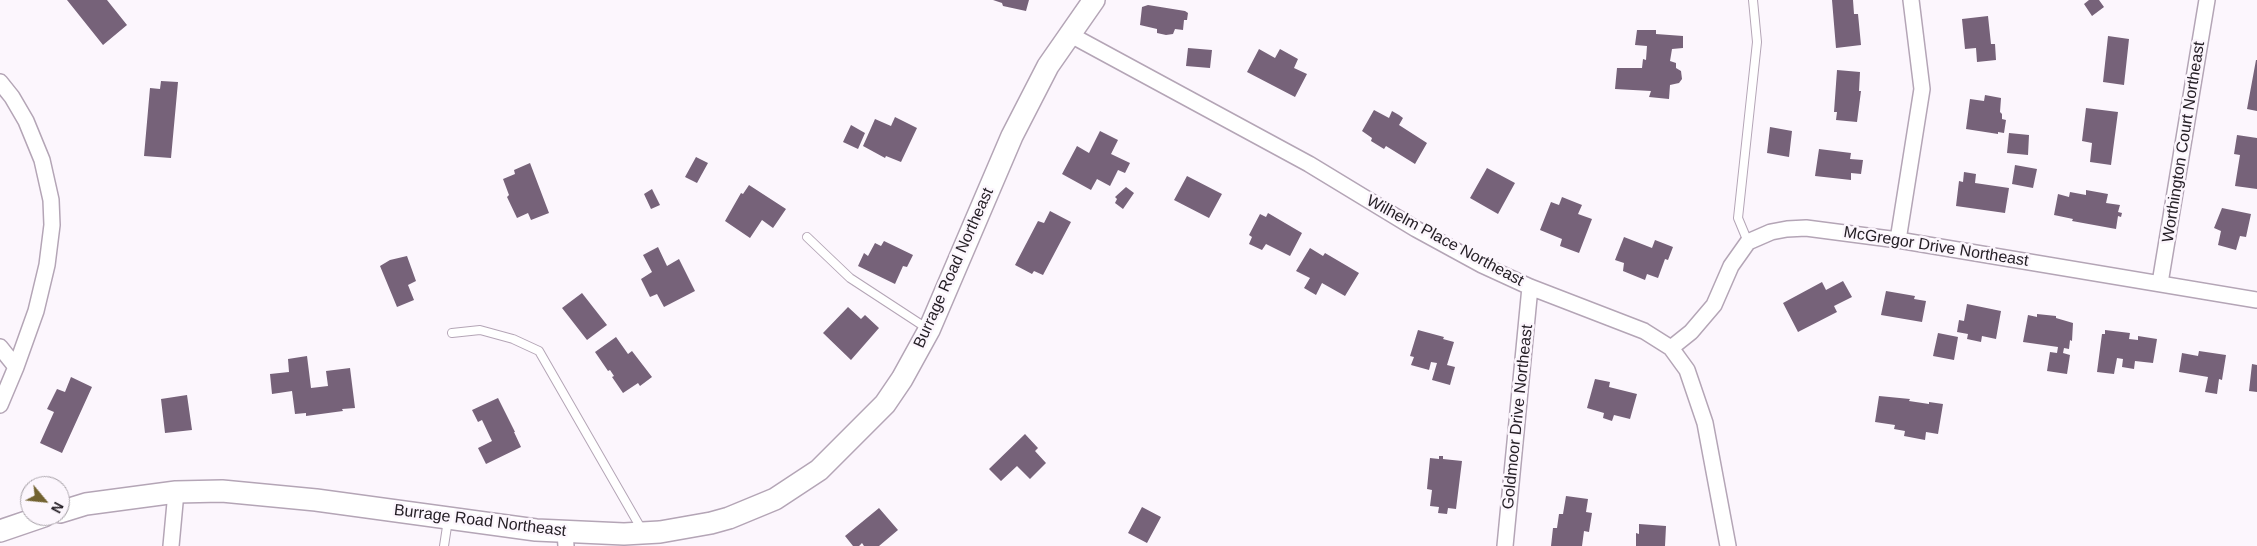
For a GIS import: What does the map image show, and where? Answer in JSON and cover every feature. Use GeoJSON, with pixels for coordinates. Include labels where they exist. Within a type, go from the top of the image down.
{"type":"FeatureCollection","features":[{"type":"Feature","properties":{"kind":"street","name":"Burrage Road Northeast"},"geometry":{"type":"LineString","coordinates":[[70,509],[86,504],[176,492],[222,491],[269,495],[449,518],[565,539],[668,531],[729,518],[775,498],[819,470],[885,404],[902,379],[930,330],[1012,136],[1048,66],[1094,0]]}},
{"type":"Feature","properties":{"kind":"street"},"geometry":{"type":"LineString","coordinates":[[1898,240],[1922,89],[1912,0]]}},
{"type":"Feature","properties":{"kind":"street","name":"Worthington Court Northeast"},"geometry":{"type":"LineString","coordinates":[[2160,283],[2207,0]]}},
{"type":"Feature","properties":{"kind":"street","name":"Wilhelm Place Northeast"},"geometry":{"type":"LineString","coordinates":[[1069,34],[1309,164],[1416,229],[1482,265],[1530,287],[1644,331],[1671,348],[1686,370],[1705,423],[1728,546]]}},
{"type":"Feature","properties":{"kind":"street"},"geometry":{"type":"LineString","coordinates":[[0,82],[12,97],[26,121],[42,160],[51,200],[52,225],[47,266],[36,311],[0,405]]}},
{"type":"Feature","properties":{"kind":"street","name":"McGregor Drive Northeast"},"geometry":{"type":"LineString","coordinates":[[1748,242],[1771,232],[1806,228],[1898,240],[2257,300]]}},
{"type":"Feature","properties":{"kind":"street"},"geometry":{"type":"LineString","coordinates":[[1671,348],[1691,332],[1714,305],[1731,266],[1748,242]]}},
{"type":"Feature","properties":{"kind":"street","name":"Goldmoor Drive Northeast"},"geometry":{"type":"LineString","coordinates":[[1505,546],[1530,287]]}},
{"type":"Feature","properties":{"kind":"street"},"geometry":{"type":"LineString","coordinates":[[0,347],[16,367]]}},
{"type":"Feature","properties":{"kind":"street"},"geometry":{"type":"LineString","coordinates":[[171,546],[176,492]]}},
{"type":"Feature","properties":{"kind":"street"},"geometry":{"type":"LineString","coordinates":[[0,531],[20,524]]}},
{"type":"Feature","properties":{"kind":"lane"},"geometry":{"type":"LineString","coordinates":[[1748,242],[1738,218],[1757,42],[1753,0]]}},
{"type":"Feature","properties":{"kind":"lane"},"geometry":{"type":"LineString","coordinates":[[807,237],[850,278],[930,330]]}},
{"type":"Feature","properties":{"kind":"lane"},"geometry":{"type":"LineString","coordinates":[[452,332],[480,330],[513,339],[539,351],[644,533]]}},
{"type":"Feature","properties":{"kind":"lane"},"geometry":{"type":"LineString","coordinates":[[444,546],[449,518]]}},
{"type":"Feature","properties":{"kind":"building"},"geometry":{"type":"Polygon","coordinates":[[[67,0],[107,0],[127,25],[103,45],[67,0]]]}},
{"type":"Feature","properties":{"kind":"building"},"geometry":{"type":"Polygon","coordinates":[[[993,0],[1029,0],[1026,11],[1003,6],[1002,3],[993,0]]]}},
{"type":"Feature","properties":{"kind":"building"},"geometry":{"type":"Polygon","coordinates":[[[1832,0],[1853,0],[1854,14],[1858,14],[1861,45],[1836,48],[1832,0]]]}},
{"type":"Feature","properties":{"kind":"building"},"geometry":{"type":"Polygon","coordinates":[[[2089,0],[2099,0],[2104,7],[2092,16],[2084,4],[2089,0]]]}},
{"type":"Feature","properties":{"kind":"building"},"geometry":{"type":"Polygon","coordinates":[[[1148,5],[1188,13],[1187,20],[1184,20],[1183,30],[1175,29],[1173,34],[1166,35],[1157,33],[1157,29],[1140,25],[1142,7],[1148,5]]]}},
{"type":"Feature","properties":{"kind":"building"},"geometry":{"type":"Polygon","coordinates":[[[1988,16],[1991,44],[1995,44],[1996,60],[1977,62],[1976,48],[1965,49],[1962,19],[1988,16]]]}},
{"type":"Feature","properties":{"kind":"building"},"geometry":{"type":"Polygon","coordinates":[[[1637,30],[1656,30],[1656,34],[1683,36],[1683,48],[1672,49],[1670,61],[1676,63],[1676,68],[1681,71],[1682,79],[1679,83],[1670,85],[1669,99],[1649,97],[1651,91],[1615,89],[1617,68],[1642,68],[1643,59],[1646,60],[1647,46],[1635,45],[1637,30]]]}},
{"type":"Feature","properties":{"kind":"building"},"geometry":{"type":"Polygon","coordinates":[[[2108,36],[2129,39],[2124,85],[2103,82],[2108,36]]]}},
{"type":"Feature","properties":{"kind":"building"},"geometry":{"type":"Polygon","coordinates":[[[1188,48],[1212,50],[1210,68],[1186,66],[1188,48]]]}},
{"type":"Feature","properties":{"kind":"building"},"geometry":{"type":"Polygon","coordinates":[[[1259,49],[1275,58],[1280,49],[1298,59],[1294,68],[1307,74],[1295,97],[1247,72],[1259,49]]]}},
{"type":"Feature","properties":{"kind":"building"},"geometry":{"type":"Polygon","coordinates":[[[2257,60],[2257,111],[2247,109],[2257,60]]]}},
{"type":"Feature","properties":{"kind":"building"},"geometry":{"type":"Polygon","coordinates":[[[1837,70],[1860,72],[1859,91],[1861,91],[1857,122],[1836,120],[1837,112],[1834,112],[1837,70]]]}},
{"type":"Feature","properties":{"kind":"building"},"geometry":{"type":"Polygon","coordinates":[[[161,81],[178,82],[171,158],[144,156],[150,88],[160,89],[161,81]]]}},
{"type":"Feature","properties":{"kind":"building"},"geometry":{"type":"Polygon","coordinates":[[[1985,95],[2001,98],[2000,112],[2002,119],[2006,120],[2004,133],[1998,132],[1998,134],[1966,129],[1970,99],[1984,101],[1985,95]]]}},
{"type":"Feature","properties":{"kind":"building"},"geometry":{"type":"Polygon","coordinates":[[[2086,108],[2118,112],[2111,165],[2090,162],[2092,143],[2082,141],[2086,108]]]}},
{"type":"Feature","properties":{"kind":"building"},"geometry":{"type":"Polygon","coordinates":[[[1374,110],[1389,118],[1392,111],[1399,115],[1403,118],[1399,125],[1427,143],[1415,164],[1386,146],[1384,149],[1371,141],[1372,138],[1362,131],[1374,110]]]}},
{"type":"Feature","properties":{"kind":"building"},"geometry":{"type":"Polygon","coordinates":[[[895,117],[917,128],[901,162],[886,156],[885,158],[863,146],[875,119],[891,126],[895,117]]]}},
{"type":"Feature","properties":{"kind":"building"},"geometry":{"type":"Polygon","coordinates":[[[851,125],[865,133],[858,149],[843,142],[851,125]]]}},
{"type":"Feature","properties":{"kind":"building"},"geometry":{"type":"Polygon","coordinates":[[[1770,127],[1792,131],[1789,157],[1767,153],[1770,127]]]}},
{"type":"Feature","properties":{"kind":"building"},"geometry":{"type":"Polygon","coordinates":[[[1100,131],[1118,140],[1111,154],[1130,163],[1125,173],[1118,170],[1110,186],[1097,179],[1091,190],[1062,174],[1077,146],[1089,153],[1100,131]]]}},
{"type":"Feature","properties":{"kind":"building"},"geometry":{"type":"Polygon","coordinates":[[[2009,133],[2029,135],[2028,155],[2007,153],[2009,133]]]}},
{"type":"Feature","properties":{"kind":"building"},"geometry":{"type":"Polygon","coordinates":[[[2237,135],[2257,138],[2257,189],[2235,186],[2240,155],[2234,154],[2237,135]]]}},
{"type":"Feature","properties":{"kind":"building"},"geometry":{"type":"Polygon","coordinates":[[[1819,149],[1851,153],[1850,159],[1863,160],[1861,174],[1851,173],[1851,180],[1815,176],[1819,149]]]}},
{"type":"Feature","properties":{"kind":"building"},"geometry":{"type":"Polygon","coordinates":[[[696,157],[708,163],[697,183],[685,177],[696,157]]]}},
{"type":"Feature","properties":{"kind":"building"},"geometry":{"type":"Polygon","coordinates":[[[530,163],[549,213],[531,220],[528,213],[517,218],[507,197],[509,195],[503,179],[515,174],[514,170],[530,163]]]}},
{"type":"Feature","properties":{"kind":"building"},"geometry":{"type":"Polygon","coordinates":[[[2015,165],[2037,169],[2033,188],[2012,184],[2015,165]]]}},
{"type":"Feature","properties":{"kind":"building"},"geometry":{"type":"Polygon","coordinates":[[[1487,168],[1515,183],[1498,214],[1470,198],[1487,168]]]}},
{"type":"Feature","properties":{"kind":"building"},"geometry":{"type":"Polygon","coordinates":[[[1964,172],[1976,174],[1975,183],[2009,188],[2005,213],[1956,206],[1959,181],[1963,182],[1964,172]]]}},
{"type":"Feature","properties":{"kind":"building"},"geometry":{"type":"Polygon","coordinates":[[[1187,176],[1222,194],[1209,218],[1174,200],[1187,176]]]}},
{"type":"Feature","properties":{"kind":"building"},"geometry":{"type":"Polygon","coordinates":[[[749,185],[786,209],[773,228],[762,220],[750,238],[725,221],[741,193],[743,194],[749,185]]]}},
{"type":"Feature","properties":{"kind":"building"},"geometry":{"type":"Polygon","coordinates":[[[1126,187],[1134,193],[1123,209],[1115,203],[1117,199],[1115,197],[1126,187]]]}},
{"type":"Feature","properties":{"kind":"building"},"geometry":{"type":"Polygon","coordinates":[[[652,189],[660,205],[651,209],[644,194],[652,189]]]}},
{"type":"Feature","properties":{"kind":"building"},"geometry":{"type":"Polygon","coordinates":[[[2086,190],[2108,194],[2106,203],[2120,205],[2118,212],[2122,213],[2121,217],[2118,216],[2116,229],[2072,221],[2073,219],[2054,215],[2058,194],[2069,197],[2070,192],[2086,195],[2086,190]]]}},
{"type":"Feature","properties":{"kind":"building"},"geometry":{"type":"Polygon","coordinates":[[[1562,197],[1582,205],[1578,214],[1592,219],[1579,253],[1560,246],[1562,239],[1540,230],[1551,202],[1559,205],[1562,197]]]}},
{"type":"Feature","properties":{"kind":"building"},"geometry":{"type":"Polygon","coordinates":[[[2222,208],[2251,214],[2246,237],[2240,236],[2236,250],[2218,245],[2221,231],[2214,228],[2222,208]]]}},
{"type":"Feature","properties":{"kind":"building"},"geometry":{"type":"Polygon","coordinates":[[[1050,211],[1071,222],[1043,275],[1034,271],[1032,274],[1015,265],[1038,221],[1044,223],[1050,211]]]}},
{"type":"Feature","properties":{"kind":"building"},"geometry":{"type":"Polygon","coordinates":[[[1268,213],[1302,233],[1290,256],[1266,244],[1262,250],[1249,244],[1252,237],[1249,235],[1260,214],[1266,217],[1268,213]]]}},
{"type":"Feature","properties":{"kind":"building"},"geometry":{"type":"Polygon","coordinates":[[[1624,237],[1652,248],[1655,240],[1673,247],[1668,260],[1665,259],[1658,278],[1647,274],[1645,280],[1623,271],[1624,263],[1615,260],[1624,237]]]}},
{"type":"Feature","properties":{"kind":"building"},"geometry":{"type":"Polygon","coordinates":[[[884,241],[913,255],[907,267],[903,266],[895,284],[858,266],[864,253],[868,256],[875,243],[881,246],[884,241]]]}},
{"type":"Feature","properties":{"kind":"building"},"geometry":{"type":"Polygon","coordinates":[[[658,247],[667,266],[679,259],[695,291],[664,307],[657,294],[650,297],[641,279],[652,272],[643,255],[658,247]]]}},
{"type":"Feature","properties":{"kind":"building"},"geometry":{"type":"Polygon","coordinates":[[[1310,248],[1323,256],[1325,253],[1359,273],[1345,296],[1322,283],[1316,295],[1304,288],[1310,278],[1296,271],[1310,248]]]}},
{"type":"Feature","properties":{"kind":"building"},"geometry":{"type":"Polygon","coordinates":[[[407,256],[416,281],[408,285],[414,300],[397,307],[380,266],[390,260],[407,256]]]}},
{"type":"Feature","properties":{"kind":"building"},"geometry":{"type":"Polygon","coordinates":[[[1843,281],[1852,297],[1834,306],[1837,312],[1798,332],[1783,303],[1822,282],[1826,290],[1843,281]]]}},
{"type":"Feature","properties":{"kind":"building"},"geometry":{"type":"Polygon","coordinates":[[[1886,291],[1915,296],[1914,299],[1926,301],[1922,322],[1881,315],[1886,291]]]}},
{"type":"Feature","properties":{"kind":"building"},"geometry":{"type":"Polygon","coordinates":[[[582,293],[607,325],[587,340],[562,308],[582,293]]]}},
{"type":"Feature","properties":{"kind":"building"},"geometry":{"type":"Polygon","coordinates":[[[1967,304],[2001,311],[1996,339],[1982,336],[1981,342],[1967,339],[1968,334],[1957,332],[1959,320],[1964,321],[1967,304]]]}},
{"type":"Feature","properties":{"kind":"building"},"geometry":{"type":"Polygon","coordinates":[[[848,307],[861,319],[865,315],[879,328],[851,360],[823,333],[848,307]]]}},
{"type":"Feature","properties":{"kind":"building"},"geometry":{"type":"Polygon","coordinates":[[[2037,314],[2056,316],[2056,318],[2073,323],[2072,341],[2070,340],[2069,349],[2064,348],[2063,353],[2070,355],[2067,374],[2047,371],[2050,352],[2057,353],[2058,347],[2023,342],[2028,315],[2037,317],[2037,314]]]}},
{"type":"Feature","properties":{"kind":"building"},"geometry":{"type":"Polygon","coordinates":[[[1418,330],[1444,337],[1443,339],[1454,342],[1447,365],[1455,367],[1450,385],[1432,380],[1437,363],[1431,362],[1429,370],[1411,365],[1414,357],[1410,356],[1418,330]]]}},
{"type":"Feature","properties":{"kind":"building"},"geometry":{"type":"Polygon","coordinates":[[[2105,330],[2130,333],[2129,339],[2138,340],[2138,336],[2157,339],[2153,363],[2135,361],[2134,369],[2122,367],[2123,359],[2117,358],[2114,374],[2097,372],[2102,334],[2105,334],[2105,330]]]}},
{"type":"Feature","properties":{"kind":"building"},"geometry":{"type":"Polygon","coordinates":[[[1938,333],[1958,337],[1954,360],[1933,356],[1938,333]]]}},
{"type":"Feature","properties":{"kind":"building"},"geometry":{"type":"Polygon","coordinates":[[[616,337],[628,354],[632,351],[652,377],[640,386],[638,383],[623,393],[612,377],[614,376],[610,370],[608,371],[595,352],[616,337]]]}},
{"type":"Feature","properties":{"kind":"building"},"geometry":{"type":"Polygon","coordinates":[[[2199,351],[2226,355],[2222,380],[2219,379],[2217,394],[2205,392],[2208,377],[2179,372],[2182,353],[2198,356],[2199,351]]]}},
{"type":"Feature","properties":{"kind":"building"},"geometry":{"type":"Polygon","coordinates":[[[307,356],[311,388],[328,386],[326,371],[350,368],[355,408],[306,416],[306,413],[295,414],[292,391],[272,394],[270,374],[289,372],[288,359],[307,356]]]}},
{"type":"Feature","properties":{"kind":"building"},"geometry":{"type":"Polygon","coordinates":[[[2252,364],[2257,365],[2257,392],[2249,391],[2252,364]]]}},
{"type":"Feature","properties":{"kind":"building"},"geometry":{"type":"Polygon","coordinates":[[[71,377],[92,387],[62,453],[40,443],[54,412],[47,409],[57,389],[65,392],[71,377]]]}},
{"type":"Feature","properties":{"kind":"building"},"geometry":{"type":"Polygon","coordinates":[[[1595,379],[1610,382],[1609,387],[1637,394],[1630,419],[1614,415],[1612,421],[1603,418],[1604,413],[1587,408],[1595,379]]]}},
{"type":"Feature","properties":{"kind":"building"},"geometry":{"type":"Polygon","coordinates":[[[187,395],[192,430],[165,433],[161,399],[187,395]]]}},
{"type":"Feature","properties":{"kind":"building"},"geometry":{"type":"Polygon","coordinates":[[[1879,396],[1910,399],[1909,401],[1929,404],[1929,402],[1943,404],[1938,434],[1926,432],[1925,440],[1904,436],[1905,431],[1894,429],[1895,425],[1875,422],[1879,396]]]}},
{"type":"Feature","properties":{"kind":"building"},"geometry":{"type":"Polygon","coordinates":[[[498,398],[521,447],[486,464],[478,448],[492,441],[482,420],[478,422],[472,410],[498,398]]]}},
{"type":"Feature","properties":{"kind":"building"},"geometry":{"type":"Polygon","coordinates":[[[1025,434],[1038,448],[1035,451],[1046,463],[1030,479],[1017,466],[1001,481],[989,469],[1025,434]]]}},
{"type":"Feature","properties":{"kind":"building"},"geometry":{"type":"Polygon","coordinates":[[[1439,456],[1443,456],[1443,459],[1462,461],[1456,509],[1448,508],[1447,514],[1438,513],[1439,507],[1430,506],[1432,490],[1427,489],[1430,458],[1439,459],[1439,456]]]}},
{"type":"Feature","properties":{"kind":"building"},"geometry":{"type":"Polygon","coordinates":[[[1566,496],[1588,499],[1586,512],[1592,513],[1589,532],[1584,531],[1582,546],[1551,546],[1553,528],[1557,528],[1559,514],[1563,514],[1566,496]]]}},
{"type":"Feature","properties":{"kind":"building"},"geometry":{"type":"Polygon","coordinates":[[[1142,507],[1161,517],[1147,543],[1128,533],[1142,507]]]}},
{"type":"Feature","properties":{"kind":"building"},"geometry":{"type":"Polygon","coordinates":[[[879,508],[898,530],[879,546],[864,546],[862,543],[859,546],[853,546],[845,536],[879,508]]]}},
{"type":"Feature","properties":{"kind":"building"},"geometry":{"type":"Polygon","coordinates":[[[1639,524],[1666,526],[1665,546],[1636,546],[1636,533],[1639,534],[1639,524]]]}}]}
